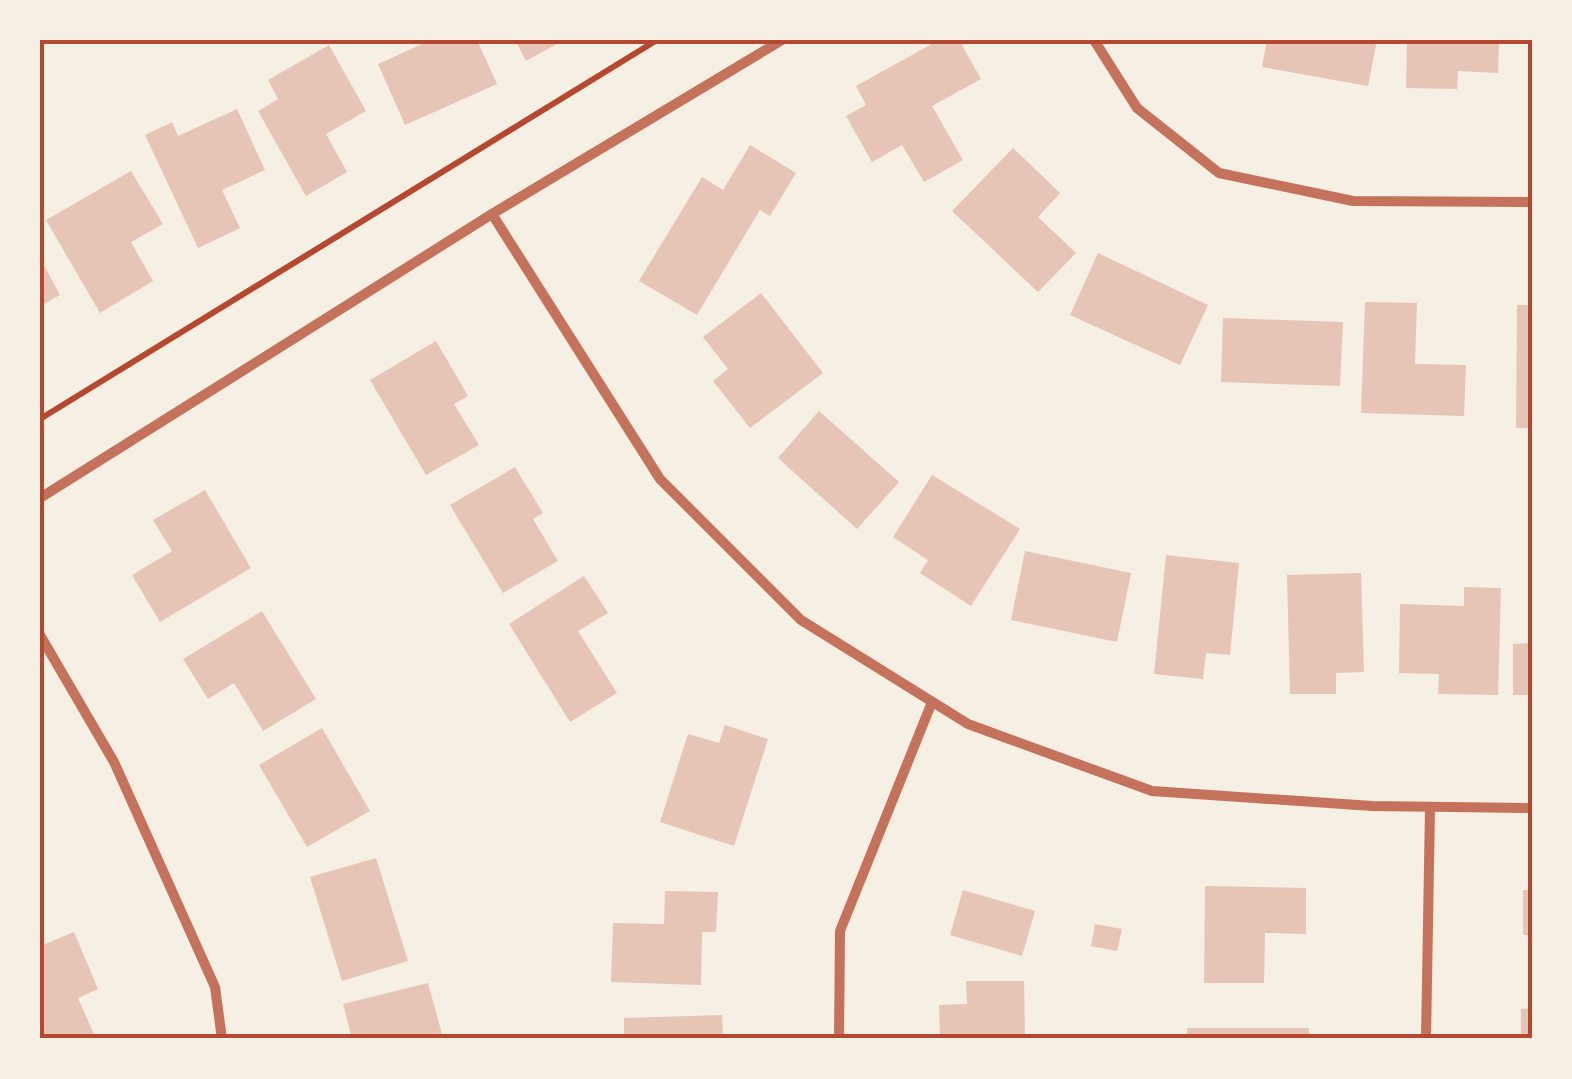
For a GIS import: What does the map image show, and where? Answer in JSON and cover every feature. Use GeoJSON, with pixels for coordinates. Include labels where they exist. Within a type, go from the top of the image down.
{"type":"FeatureCollection","features":[{"type":"Feature","properties":{"kind":"street"},"geometry":{"type":"LineString","coordinates":[[40,498],[492,214],[782,40]]}},
{"type":"Feature","properties":{"kind":"street"},"geometry":{"type":"LineString","coordinates":[[1094,40],[1137,108],[1219,173],[1353,201],[1532,202]]}},
{"type":"Feature","properties":{"kind":"street"},"geometry":{"type":"LineString","coordinates":[[492,214],[660,479],[801,620],[968,724],[1152,791],[1372,806],[1532,808]]}},
{"type":"Feature","properties":{"kind":"street"},"geometry":{"type":"LineString","coordinates":[[40,635],[114,762],[215,986],[222,1039]]}},
{"type":"Feature","properties":{"kind":"street"},"geometry":{"type":"LineString","coordinates":[[840,1039],[840,931],[932,702]]}},
{"type":"Feature","properties":{"kind":"street"},"geometry":{"type":"LineString","coordinates":[[1426,1039],[1430,807]]}},
{"type":"Feature","properties":{"kind":"path"},"geometry":{"type":"LineString","coordinates":[[40,419],[657,40]]}},
{"type":"Feature","properties":{"kind":"building"},"geometry":{"type":"Polygon","coordinates":[[[431,40],[477,40],[497,84],[405,125],[378,64],[431,40]]]}},
{"type":"Feature","properties":{"kind":"building"},"geometry":{"type":"Polygon","coordinates":[[[515,40],[564,40],[526,61],[515,40]]]}},
{"type":"Feature","properties":{"kind":"building"},"geometry":{"type":"Polygon","coordinates":[[[939,40],[959,40],[981,79],[932,106],[963,160],[924,182],[902,145],[872,162],[846,116],[866,105],[856,86],[939,40]]]}},
{"type":"Feature","properties":{"kind":"building"},"geometry":{"type":"Polygon","coordinates":[[[1267,40],[1377,40],[1368,86],[1262,67],[1267,40]]]}},
{"type":"Feature","properties":{"kind":"building"},"geometry":{"type":"Polygon","coordinates":[[[1407,40],[1499,40],[1498,73],[1458,71],[1457,89],[1406,88],[1407,40]]]}},
{"type":"Feature","properties":{"kind":"building"},"geometry":{"type":"Polygon","coordinates":[[[1528,40],[1532,40],[1532,89],[1528,89],[1528,40]]]}},
{"type":"Feature","properties":{"kind":"building"},"geometry":{"type":"Polygon","coordinates":[[[329,45],[366,111],[326,134],[347,172],[306,196],[258,111],[278,99],[268,80],[329,45]]]}},
{"type":"Feature","properties":{"kind":"building"},"geometry":{"type":"Polygon","coordinates":[[[237,109],[265,170],[222,190],[240,228],[198,248],[145,135],[172,122],[178,136],[237,109]]]}},
{"type":"Feature","properties":{"kind":"building"},"geometry":{"type":"Polygon","coordinates":[[[750,145],[796,173],[770,216],[760,210],[697,315],[639,281],[702,177],[723,190],[750,145]]]}},
{"type":"Feature","properties":{"kind":"building"},"geometry":{"type":"Polygon","coordinates":[[[1013,148],[1060,193],[1038,217],[1076,253],[1038,292],[952,211],[1013,148]]]}},
{"type":"Feature","properties":{"kind":"building"},"geometry":{"type":"Polygon","coordinates":[[[131,171],[163,224],[131,242],[153,281],[100,313],[46,220],[131,171]]]}},
{"type":"Feature","properties":{"kind":"building"},"geometry":{"type":"Polygon","coordinates":[[[1098,253],[1208,305],[1180,365],[1070,315],[1098,253]]]}},
{"type":"Feature","properties":{"kind":"building"},"geometry":{"type":"Polygon","coordinates":[[[40,258],[60,295],[40,306],[40,258]]]}},
{"type":"Feature","properties":{"kind":"building"},"geometry":{"type":"Polygon","coordinates":[[[761,293],[823,373],[750,428],[713,381],[728,369],[703,337],[761,293]]]}},
{"type":"Feature","properties":{"kind":"building"},"geometry":{"type":"Polygon","coordinates":[[[1365,302],[1417,303],[1415,364],[1466,365],[1464,416],[1361,413],[1365,302]]]}},
{"type":"Feature","properties":{"kind":"building"},"geometry":{"type":"Polygon","coordinates":[[[1517,305],[1532,305],[1532,428],[1516,428],[1517,305]]]}},
{"type":"Feature","properties":{"kind":"building"},"geometry":{"type":"Polygon","coordinates":[[[1223,318],[1343,322],[1340,386],[1221,382],[1223,318]]]}},
{"type":"Feature","properties":{"kind":"building"},"geometry":{"type":"Polygon","coordinates":[[[436,341],[468,396],[454,404],[479,445],[426,475],[370,380],[436,341]]]}},
{"type":"Feature","properties":{"kind":"building"},"geometry":{"type":"Polygon","coordinates":[[[819,411],[899,482],[857,529],[778,458],[819,411]]]}},
{"type":"Feature","properties":{"kind":"building"},"geometry":{"type":"Polygon","coordinates":[[[515,467],[543,513],[533,519],[558,561],[503,593],[450,505],[515,467]]]}},
{"type":"Feature","properties":{"kind":"building"},"geometry":{"type":"Polygon","coordinates":[[[932,475],[1020,529],[971,606],[920,573],[928,560],[893,537],[932,475]]]}},
{"type":"Feature","properties":{"kind":"building"},"geometry":{"type":"Polygon","coordinates":[[[205,490],[251,568],[160,622],[132,575],[172,551],[153,520],[205,490]]]}},
{"type":"Feature","properties":{"kind":"building"},"geometry":{"type":"Polygon","coordinates":[[[1025,551],[1131,573],[1117,642],[1011,620],[1025,551]]]}},
{"type":"Feature","properties":{"kind":"building"},"geometry":{"type":"Polygon","coordinates":[[[1166,555],[1239,563],[1230,655],[1206,653],[1203,679],[1154,674],[1166,555]]]}},
{"type":"Feature","properties":{"kind":"building"},"geometry":{"type":"Polygon","coordinates":[[[1361,573],[1364,672],[1336,673],[1336,694],[1290,694],[1287,575],[1361,573]]]}},
{"type":"Feature","properties":{"kind":"building"},"geometry":{"type":"Polygon","coordinates":[[[584,576],[608,613],[578,631],[617,693],[570,722],[509,624],[584,576]]]}},
{"type":"Feature","properties":{"kind":"building"},"geometry":{"type":"Polygon","coordinates":[[[1464,587],[1501,588],[1498,695],[1438,694],[1439,674],[1399,673],[1400,604],[1464,606],[1464,587]]]}},
{"type":"Feature","properties":{"kind":"building"},"geometry":{"type":"Polygon","coordinates":[[[262,611],[316,699],[263,731],[234,683],[208,699],[183,659],[262,611]]]}},
{"type":"Feature","properties":{"kind":"building"},"geometry":{"type":"Polygon","coordinates":[[[1532,643],[1532,695],[1513,695],[1513,644],[1532,643]]]}},
{"type":"Feature","properties":{"kind":"building"},"geometry":{"type":"Polygon","coordinates":[[[725,725],[768,739],[734,846],[660,822],[688,734],[719,743],[725,725]]]}},
{"type":"Feature","properties":{"kind":"building"},"geometry":{"type":"Polygon","coordinates":[[[322,728],[370,811],[307,847],[259,765],[322,728]]]}},
{"type":"Feature","properties":{"kind":"building"},"geometry":{"type":"Polygon","coordinates":[[[376,858],[408,961],[342,981],[310,877],[376,858]]]}},
{"type":"Feature","properties":{"kind":"building"},"geometry":{"type":"Polygon","coordinates":[[[1205,886],[1306,888],[1306,934],[1265,933],[1264,983],[1204,983],[1205,886]]]}},
{"type":"Feature","properties":{"kind":"building"},"geometry":{"type":"Polygon","coordinates":[[[963,890],[1035,911],[1022,956],[950,935],[963,890]]]}},
{"type":"Feature","properties":{"kind":"building"},"geometry":{"type":"Polygon","coordinates":[[[1523,890],[1532,890],[1532,935],[1523,935],[1523,890]]]}},
{"type":"Feature","properties":{"kind":"building"},"geometry":{"type":"Polygon","coordinates":[[[665,891],[718,892],[716,932],[702,932],[701,985],[611,982],[613,923],[664,924],[665,891]]]}},
{"type":"Feature","properties":{"kind":"building"},"geometry":{"type":"Polygon","coordinates":[[[1095,924],[1122,929],[1117,951],[1091,946],[1095,924]]]}},
{"type":"Feature","properties":{"kind":"building"},"geometry":{"type":"Polygon","coordinates":[[[74,932],[98,989],[78,998],[96,1039],[40,1039],[40,946],[74,932]]]}},
{"type":"Feature","properties":{"kind":"building"},"geometry":{"type":"Polygon","coordinates":[[[966,981],[1024,981],[1025,1039],[940,1039],[939,1005],[967,1004],[966,981]]]}},
{"type":"Feature","properties":{"kind":"building"},"geometry":{"type":"Polygon","coordinates":[[[428,983],[442,1034],[423,1039],[352,1039],[343,1004],[428,983]]]}},
{"type":"Feature","properties":{"kind":"building"},"geometry":{"type":"Polygon","coordinates":[[[1532,1008],[1532,1039],[1521,1039],[1521,1009],[1532,1008]]]}},
{"type":"Feature","properties":{"kind":"building"},"geometry":{"type":"Polygon","coordinates":[[[722,1015],[723,1039],[624,1039],[624,1018],[722,1015]]]}},
{"type":"Feature","properties":{"kind":"building"},"geometry":{"type":"Polygon","coordinates":[[[1187,1028],[1309,1028],[1309,1039],[1187,1039],[1187,1028]]]}}]}
